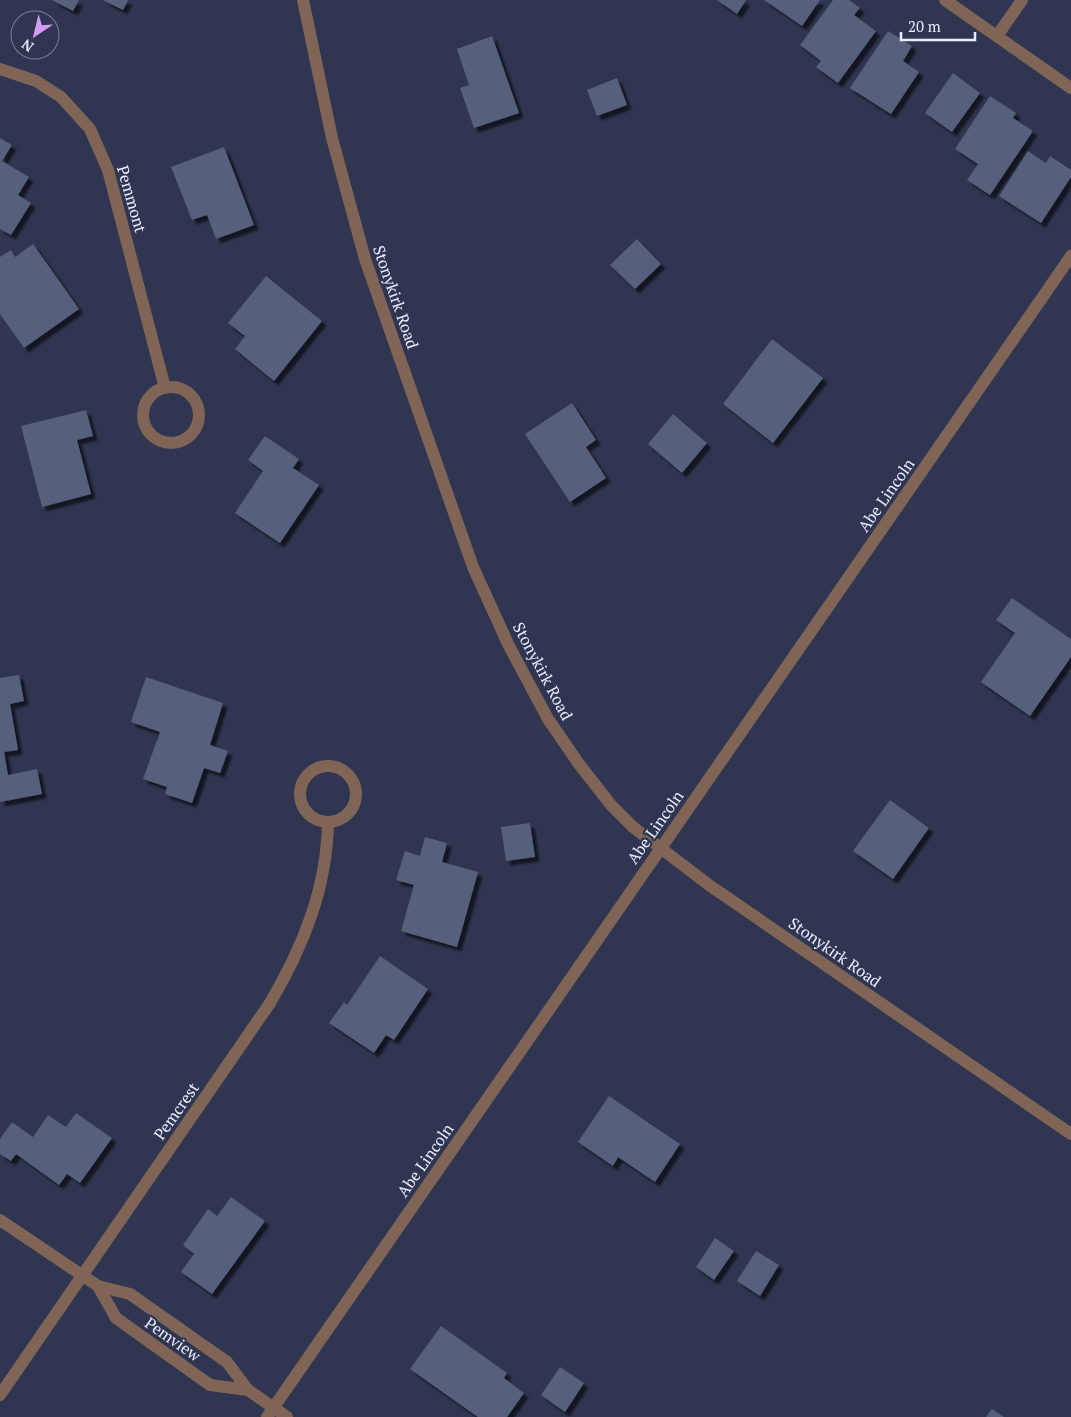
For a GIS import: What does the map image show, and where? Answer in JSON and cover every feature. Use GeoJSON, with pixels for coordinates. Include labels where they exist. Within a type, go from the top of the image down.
{"type":"FeatureCollection","features":[{"type":"Feature","properties":{"kind":"street","name":"Stonykirk Road"},"geometry":{"type":"LineString","coordinates":[[303,0],[332,138],[365,259],[474,567],[508,646],[548,720],[579,764],[632,827],[709,885],[1071,1134]]}},
{"type":"Feature","properties":{"kind":"street"},"geometry":{"type":"LineString","coordinates":[[945,0],[1071,88]]}},
{"type":"Feature","properties":{"kind":"street"},"geometry":{"type":"LineString","coordinates":[[997,36],[1022,0]]}},
{"type":"Feature","properties":{"kind":"street","name":"Pemmont"},"geometry":{"type":"LineString","coordinates":[[0,69],[36,81],[61,97],[90,129],[108,170],[165,388]]}},
{"type":"Feature","properties":{"kind":"street","name":"Abe Lincoln"},"geometry":{"type":"LineString","coordinates":[[270,1412],[1071,256]]}},
{"type":"Feature","properties":{"kind":"street"},"geometry":{"type":"LineString","coordinates":[[175,387],[184,390],[196,403],[199,411],[196,428],[191,435],[176,443],[158,440],[150,434],[145,426],[143,416],[144,407],[149,398],[165,388],[175,387]]}},
{"type":"Feature","properties":{"kind":"street"},"geometry":{"type":"LineString","coordinates":[[327,766],[337,768],[351,778],[356,794],[355,803],[351,811],[344,817],[328,822],[310,816],[304,809],[300,790],[303,781],[310,773],[318,768],[327,766]]}},
{"type":"Feature","properties":{"kind":"street","name":"Pemcrest"},"geometry":{"type":"LineString","coordinates":[[0,1395],[270,1003],[288,972],[303,940],[315,907],[323,872],[328,822]]}},
{"type":"Feature","properties":{"kind":"street","name":"Pemview"},"geometry":{"type":"LineString","coordinates":[[0,1220],[98,1286],[130,1294],[227,1362],[248,1390],[270,1412],[286,1417]]}},
{"type":"Feature","properties":{"kind":"street","name":"Pemview"},"geometry":{"type":"LineString","coordinates":[[98,1286],[116,1318],[210,1385],[248,1390]]}},
{"type":"Feature","properties":{"kind":"building"},"geometry":{"type":"Polygon","coordinates":[[[52,0],[79,0],[73,11],[52,0]]]}},
{"type":"Feature","properties":{"kind":"building"},"geometry":{"type":"Polygon","coordinates":[[[103,0],[128,0],[123,10],[103,0]]]}},
{"type":"Feature","properties":{"kind":"building"},"geometry":{"type":"Polygon","coordinates":[[[717,0],[746,0],[737,14],[717,0]]]}},
{"type":"Feature","properties":{"kind":"building"},"geometry":{"type":"Polygon","coordinates":[[[764,0],[820,0],[802,26],[764,0]]]}},
{"type":"Feature","properties":{"kind":"building"},"geometry":{"type":"Polygon","coordinates":[[[833,0],[849,0],[860,8],[854,15],[876,31],[838,83],[816,67],[821,61],[800,45],[833,0]]]}},
{"type":"Feature","properties":{"kind":"building"},"geometry":{"type":"Polygon","coordinates":[[[888,31],[912,46],[903,61],[919,72],[891,114],[850,88],[888,31]]]}},
{"type":"Feature","properties":{"kind":"building"},"geometry":{"type":"Polygon","coordinates":[[[492,36],[519,113],[474,128],[460,88],[469,85],[457,49],[492,36]]]}},
{"type":"Feature","properties":{"kind":"building"},"geometry":{"type":"Polygon","coordinates":[[[953,73],[980,93],[952,132],[925,113],[953,73]]]}},
{"type":"Feature","properties":{"kind":"building"},"geometry":{"type":"Polygon","coordinates":[[[617,78],[627,105],[597,116],[587,90],[617,78]]]}},
{"type":"Feature","properties":{"kind":"building"},"geometry":{"type":"Polygon","coordinates":[[[990,96],[1016,113],[1013,118],[1033,131],[990,195],[967,180],[978,164],[955,149],[990,96]]]}},
{"type":"Feature","properties":{"kind":"building"},"geometry":{"type":"Polygon","coordinates":[[[0,138],[12,145],[2,161],[29,177],[18,195],[31,203],[11,235],[0,229],[0,138]]]}},
{"type":"Feature","properties":{"kind":"building"},"geometry":{"type":"Polygon","coordinates":[[[224,147],[254,225],[216,239],[207,215],[192,220],[171,167],[224,147]]]}},
{"type":"Feature","properties":{"kind":"building"},"geometry":{"type":"Polygon","coordinates":[[[1028,151],[1046,163],[1050,156],[1071,170],[1071,177],[1041,223],[999,196],[1028,151]]]}},
{"type":"Feature","properties":{"kind":"building"},"geometry":{"type":"Polygon","coordinates":[[[637,239],[661,264],[635,289],[610,265],[637,239]]]}},
{"type":"Feature","properties":{"kind":"building"},"geometry":{"type":"Polygon","coordinates":[[[33,244],[79,309],[24,348],[0,314],[0,257],[11,250],[15,257],[33,244]]]}},
{"type":"Feature","properties":{"kind":"building"},"geometry":{"type":"Polygon","coordinates":[[[266,276],[322,321],[274,381],[235,349],[245,336],[228,323],[266,276]]]}},
{"type":"Feature","properties":{"kind":"building"},"geometry":{"type":"Polygon","coordinates":[[[772,339],[823,378],[773,443],[723,404],[772,339]]]}},
{"type":"Feature","properties":{"kind":"building"},"geometry":{"type":"Polygon","coordinates":[[[572,403],[596,440],[586,447],[606,478],[570,502],[525,434],[572,403]]]}},
{"type":"Feature","properties":{"kind":"building"},"geometry":{"type":"Polygon","coordinates":[[[86,410],[93,436],[77,440],[91,494],[42,507],[21,426],[86,410]]]}},
{"type":"Feature","properties":{"kind":"building"},"geometry":{"type":"Polygon","coordinates":[[[673,414],[707,443],[682,473],[648,444],[673,414]]]}},
{"type":"Feature","properties":{"kind":"building"},"geometry":{"type":"Polygon","coordinates":[[[265,436],[299,459],[293,468],[319,485],[280,543],[235,513],[263,471],[248,460],[265,436]]]}},
{"type":"Feature","properties":{"kind":"building"},"geometry":{"type":"Polygon","coordinates":[[[1012,598],[1071,639],[1071,657],[1030,716],[981,682],[1015,633],[996,620],[1012,598]]]}},
{"type":"Feature","properties":{"kind":"building"},"geometry":{"type":"Polygon","coordinates":[[[19,675],[24,701],[10,704],[18,750],[4,752],[8,775],[37,769],[42,794],[0,802],[0,678],[19,675]]]}},
{"type":"Feature","properties":{"kind":"building"},"geometry":{"type":"Polygon","coordinates":[[[146,677],[223,703],[210,745],[228,751],[220,773],[204,768],[192,803],[165,794],[167,787],[143,779],[160,732],[131,722],[146,677]]]}},
{"type":"Feature","properties":{"kind":"building"},"geometry":{"type":"Polygon","coordinates":[[[890,800],[929,828],[893,879],[853,851],[890,800]]]}},
{"type":"Feature","properties":{"kind":"building"},"geometry":{"type":"Polygon","coordinates":[[[530,823],[535,857],[506,861],[501,827],[530,823]]]}},
{"type":"Feature","properties":{"kind":"building"},"geometry":{"type":"Polygon","coordinates":[[[425,837],[447,843],[442,862],[478,872],[457,947],[401,931],[414,885],[396,880],[405,851],[420,856],[425,837]]]}},
{"type":"Feature","properties":{"kind":"building"},"geometry":{"type":"Polygon","coordinates":[[[380,956],[428,989],[394,1040],[386,1035],[374,1053],[329,1023],[344,1002],[347,1005],[380,956]]]}},
{"type":"Feature","properties":{"kind":"building"},"geometry":{"type":"Polygon","coordinates":[[[609,1096],[680,1144],[655,1182],[618,1157],[613,1166],[578,1142],[609,1096]]]}},
{"type":"Feature","properties":{"kind":"building"},"geometry":{"type":"Polygon","coordinates":[[[76,1113],[112,1138],[80,1183],[67,1174],[59,1185],[16,1154],[11,1161],[0,1154],[0,1139],[12,1122],[33,1137],[48,1115],[66,1127],[76,1113]]]}},
{"type":"Feature","properties":{"kind":"building"},"geometry":{"type":"Polygon","coordinates":[[[231,1197],[265,1221],[212,1294],[181,1272],[194,1254],[183,1245],[208,1209],[217,1216],[231,1197]]]}},
{"type":"Feature","properties":{"kind":"building"},"geometry":{"type":"Polygon","coordinates":[[[715,1238],[734,1251],[714,1280],[696,1267],[715,1238]]]}},
{"type":"Feature","properties":{"kind":"building"},"geometry":{"type":"Polygon","coordinates":[[[756,1251],[779,1265],[760,1296],[737,1281],[756,1251]]]}},
{"type":"Feature","properties":{"kind":"building"},"geometry":{"type":"Polygon","coordinates":[[[441,1326],[507,1373],[504,1378],[524,1393],[507,1417],[478,1417],[410,1369],[441,1326]]]}},
{"type":"Feature","properties":{"kind":"building"},"geometry":{"type":"Polygon","coordinates":[[[560,1367],[584,1383],[565,1412],[541,1395],[560,1367]]]}},
{"type":"Feature","properties":{"kind":"building"},"geometry":{"type":"Polygon","coordinates":[[[992,1409],[1004,1417],[986,1417],[992,1409]]]}}]}
